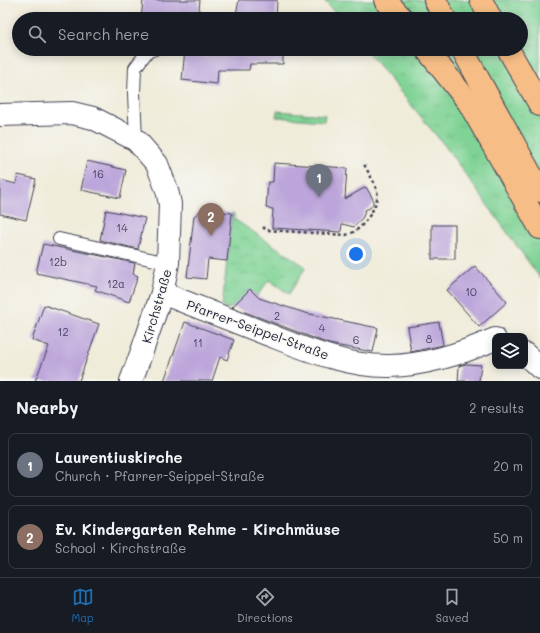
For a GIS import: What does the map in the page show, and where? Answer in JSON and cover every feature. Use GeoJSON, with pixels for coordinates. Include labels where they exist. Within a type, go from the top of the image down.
{"type":"FeatureCollection","features":[{"type":"Feature","properties":{"kind":"highway"},"geometry":{"type":"LineString","coordinates":[[385,0],[396,12]]}},
{"type":"Feature","properties":{"kind":"highway"},"geometry":{"type":"LineString","coordinates":[[435,0],[441,12]]}},
{"type":"Feature","properties":{"kind":"highway"},"geometry":{"type":"LineString","coordinates":[[480,0],[487,12]]}},
{"type":"Feature","properties":{"kind":"highway"},"geometry":{"type":"LineString","coordinates":[[431,56],[469,104],[540,228]]}},
{"type":"Feature","properties":{"kind":"highway"},"geometry":{"type":"LineString","coordinates":[[466,56],[540,191]]}},
{"type":"Feature","properties":{"kind":"highway"},"geometry":{"type":"LineString","coordinates":[[512,56],[540,105]]}},
{"type":"Feature","properties":{"kind":"street"},"geometry":{"type":"LineString","coordinates":[[0,115],[72,113],[93,118],[136,140]]}},
{"type":"Feature","properties":{"kind":"street","name":"Kirchstraße"},"geometry":{"type":"LineString","coordinates":[[131,381],[162,293],[168,263],[170,204],[167,190],[157,164],[136,140]]}},
{"type":"Feature","properties":{"kind":"street","name":"Pfarrer-Seippel-Straße"},"geometry":{"type":"LineString","coordinates":[[162,293],[311,351],[357,363],[389,366],[424,362],[457,354],[492,340]]}},
{"type":"Feature","properties":{"kind":"street"},"geometry":{"type":"LineString","coordinates":[[528,357],[540,368]]}},
{"type":"Feature","properties":{"kind":"lane"},"geometry":{"type":"LineString","coordinates":[[136,140],[134,93],[135,68],[144,56]]}},
{"type":"Feature","properties":{"kind":"lane"},"geometry":{"type":"LineString","coordinates":[[59,239],[168,263]]}},
{"type":"Feature","properties":{"kind":"path"},"geometry":{"type":"LineString","coordinates":[[262,227],[266,230],[346,235],[356,231],[374,209],[377,200],[377,191],[363,162]]}},
{"type":"Feature","properties":{"kind":"green space"},"geometry":{"type":"Polygon","coordinates":[[[324,0],[540,0],[540,278],[445,146],[371,56],[528,56],[528,12],[334,12],[324,0]]]}},
{"type":"Feature","properties":{"kind":"green space"},"geometry":{"type":"Polygon","coordinates":[[[277,111],[325,115],[324,121],[276,117],[277,111]]]}},
{"type":"Feature","properties":{"kind":"green space"},"geometry":{"type":"Polygon","coordinates":[[[232,213],[234,214],[234,219],[306,267],[289,294],[269,280],[257,296],[250,290],[230,309],[222,307],[232,213]]]}},
{"type":"Feature","properties":{"kind":"building"},"geometry":{"type":"Polygon","coordinates":[[[143,0],[200,0],[199,12],[142,12],[143,0]]]}},
{"type":"Feature","properties":{"kind":"building"},"geometry":{"type":"Polygon","coordinates":[[[239,0],[277,0],[276,12],[236,12],[239,0]]]}},
{"type":"Feature","properties":{"kind":"building"},"geometry":{"type":"Polygon","coordinates":[[[184,56],[283,56],[283,64],[250,64],[249,70],[218,70],[217,84],[182,80],[184,56]]]}},
{"type":"Feature","properties":{"kind":"building"},"geometry":{"type":"Polygon","coordinates":[[[87,161],[126,170],[120,198],[81,190],[87,161]]]}},
{"type":"Feature","properties":{"kind":"building"},"geometry":{"type":"Polygon","coordinates":[[[274,163],[347,168],[345,199],[366,187],[373,199],[373,204],[370,208],[365,210],[363,217],[354,227],[342,224],[341,232],[272,228],[273,209],[266,208],[268,182],[273,182],[274,163]]]}},
{"type":"Feature","properties":{"kind":"building"},"geometry":{"type":"Polygon","coordinates":[[[18,175],[36,179],[26,220],[0,214],[0,180],[16,184],[18,175]]]}},
{"type":"Feature","properties":{"kind":"building"},"geometry":{"type":"Polygon","coordinates":[[[106,210],[145,218],[138,249],[100,240],[106,210]]]}},
{"type":"Feature","properties":{"kind":"building"},"geometry":{"type":"Polygon","coordinates":[[[202,210],[232,213],[227,261],[208,259],[206,279],[187,277],[194,216],[202,210]]]}},
{"type":"Feature","properties":{"kind":"building"},"geometry":{"type":"Polygon","coordinates":[[[432,225],[455,225],[455,259],[432,259],[432,225]]]}},
{"type":"Feature","properties":{"kind":"building"},"geometry":{"type":"Polygon","coordinates":[[[43,244],[135,263],[133,274],[138,276],[129,302],[95,290],[97,286],[36,273],[43,244]]]}},
{"type":"Feature","properties":{"kind":"building"},"geometry":{"type":"Polygon","coordinates":[[[475,266],[507,302],[479,327],[447,290],[475,266]]]}},
{"type":"Feature","properties":{"kind":"building"},"geometry":{"type":"Polygon","coordinates":[[[250,289],[259,298],[305,313],[378,328],[373,352],[329,344],[232,307],[250,289]]]}},
{"type":"Feature","properties":{"kind":"building"},"geometry":{"type":"Polygon","coordinates":[[[44,305],[99,324],[79,381],[35,381],[49,346],[32,340],[44,305]]]}},
{"type":"Feature","properties":{"kind":"building"},"geometry":{"type":"Polygon","coordinates":[[[185,322],[234,340],[227,360],[220,357],[212,381],[164,381],[185,322]]]}},
{"type":"Feature","properties":{"kind":"building"},"geometry":{"type":"Polygon","coordinates":[[[439,322],[443,345],[411,352],[407,327],[439,322]]]}},
{"type":"Feature","properties":{"kind":"building"},"geometry":{"type":"Polygon","coordinates":[[[466,364],[481,365],[479,381],[458,381],[459,366],[466,364]]]}},
{"type":"Feature","properties":{"kind":"place","name":"Laurentiuskirche"},"geometry":{"type":"Point","coordinates":[319,197]}},
{"type":"Feature","properties":{"kind":"place","name":"Ev. Kindergarten Rehme - Kirchmäuse"},"geometry":{"type":"Point","coordinates":[211,236]}}]}
